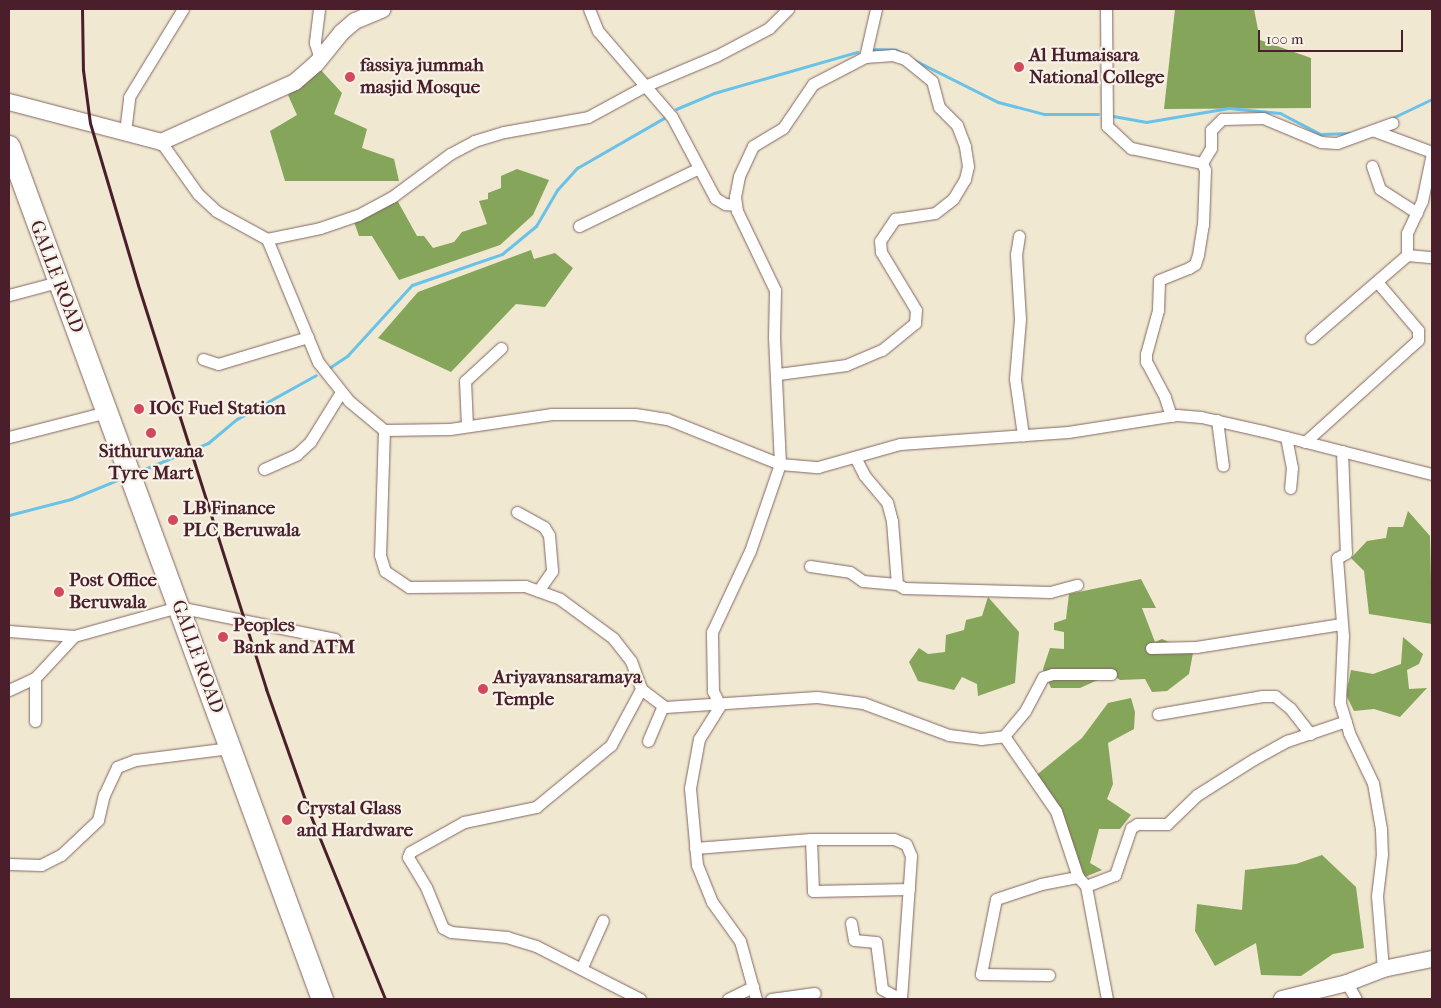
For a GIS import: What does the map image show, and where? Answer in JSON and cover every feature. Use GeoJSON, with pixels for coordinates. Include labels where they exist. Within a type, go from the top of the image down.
{"type":"FeatureCollection","features":[{"type":"Feature","properties":{"kind":"highway","name":"GALLE ROAD"},"geometry":{"type":"LineString","coordinates":[[10,154],[124,455],[322,999]]}},
{"type":"Feature","properties":{"kind":"street"},"geometry":{"type":"LineString","coordinates":[[124,132],[129,97],[184,9]]}},
{"type":"Feature","properties":{"kind":"street"},"geometry":{"type":"LineString","coordinates":[[319,9],[315,43],[320,59]]}},
{"type":"Feature","properties":{"kind":"street"},"geometry":{"type":"LineString","coordinates":[[9,102],[161,142],[295,82],[320,59],[355,21],[383,9]]}},
{"type":"Feature","properties":{"kind":"street"},"geometry":{"type":"LineString","coordinates":[[589,9],[598,31],[647,85],[672,117],[715,198],[725,204],[736,205]]}},
{"type":"Feature","properties":{"kind":"street"},"geometry":{"type":"LineString","coordinates":[[267,239],[320,228],[358,215],[392,197],[450,154],[474,141],[504,132],[588,117],[647,85],[716,56],[769,28],[788,9]]}},
{"type":"Feature","properties":{"kind":"street"},"geometry":{"type":"LineString","coordinates":[[865,57],[876,9]]}},
{"type":"Feature","properties":{"kind":"street"},"geometry":{"type":"LineString","coordinates":[[1106,9],[1108,126],[1131,148],[1202,163]]}},
{"type":"Feature","properties":{"kind":"street"},"geometry":{"type":"LineString","coordinates":[[720,706],[713,691],[712,632],[750,551],[780,464],[778,374],[774,338],[775,290],[736,205],[739,176],[754,146],[783,128],[813,84],[865,57],[893,55],[904,59],[932,80],[939,107],[957,125],[965,146],[968,166],[965,179],[953,199],[935,213],[895,219],[880,241],[882,252],[916,310],[915,323],[882,350],[846,365],[778,374]]}},
{"type":"Feature","properties":{"kind":"street"},"geometry":{"type":"LineString","coordinates":[[1202,163],[1211,148],[1211,130],[1222,119],[1263,118],[1327,143],[1375,131],[1392,123]]}},
{"type":"Feature","properties":{"kind":"street"},"geometry":{"type":"LineString","coordinates":[[1311,338],[1378,283],[1407,255],[1407,233],[1417,213],[1432,152],[1375,131]]}},
{"type":"Feature","properties":{"kind":"street"},"geometry":{"type":"LineString","coordinates":[[161,142],[198,194],[216,210],[267,239],[318,362],[341,392],[371,422],[384,430],[467,426],[552,414],[635,414],[667,419],[780,464],[818,467],[900,444],[1068,432],[1171,416],[1217,420],[1432,474]]}},
{"type":"Feature","properties":{"kind":"street"},"geometry":{"type":"LineString","coordinates":[[1171,416],[1165,397],[1146,362],[1146,354],[1158,310],[1158,280],[1195,264],[1203,226],[1205,170],[1202,163]]}},
{"type":"Feature","properties":{"kind":"street"},"geometry":{"type":"LineString","coordinates":[[1372,166],[1380,189],[1417,213]]}},
{"type":"Feature","properties":{"kind":"street"},"geometry":{"type":"LineString","coordinates":[[579,226],[699,168]]}},
{"type":"Feature","properties":{"kind":"street"},"geometry":{"type":"LineString","coordinates":[[1019,236],[1016,254],[1020,319],[1015,379],[1023,435]]}},
{"type":"Feature","properties":{"kind":"street"},"geometry":{"type":"LineString","coordinates":[[1407,255],[1432,257]]}},
{"type":"Feature","properties":{"kind":"street"},"geometry":{"type":"LineString","coordinates":[[9,295],[58,282]]}},
{"type":"Feature","properties":{"kind":"street"},"geometry":{"type":"LineString","coordinates":[[1305,442],[1418,340],[1418,330],[1378,283]]}},
{"type":"Feature","properties":{"kind":"street"},"geometry":{"type":"LineString","coordinates":[[203,359],[218,364],[308,337]]}},
{"type":"Feature","properties":{"kind":"street"},"geometry":{"type":"LineString","coordinates":[[467,426],[465,381],[501,348]]}},
{"type":"Feature","properties":{"kind":"street"},"geometry":{"type":"LineString","coordinates":[[264,469],[297,454],[310,442],[341,392]]}},
{"type":"Feature","properties":{"kind":"street"},"geometry":{"type":"LineString","coordinates":[[9,437],[107,412]]}},
{"type":"Feature","properties":{"kind":"street"},"geometry":{"type":"LineString","coordinates":[[1217,420],[1223,466]]}},
{"type":"Feature","properties":{"kind":"street"},"geometry":{"type":"LineString","coordinates":[[384,430],[379,532],[385,572],[409,587],[525,586],[560,599],[613,638],[631,661],[641,689],[663,706],[720,706],[783,698],[827,698],[863,703],[949,734],[981,739],[1004,736],[1025,711],[1043,677],[1052,674],[1112,674]]}},
{"type":"Feature","properties":{"kind":"street"},"geometry":{"type":"LineString","coordinates":[[1286,437],[1292,467],[1290,488]]}},
{"type":"Feature","properties":{"kind":"street"},"geometry":{"type":"LineString","coordinates":[[1342,451],[1346,552],[1337,558],[1341,624],[1340,703],[1373,784],[1381,829],[1382,854],[1377,896],[1383,969]]}},
{"type":"Feature","properties":{"kind":"street"},"geometry":{"type":"LineString","coordinates":[[855,457],[864,475],[887,502],[892,521],[898,584]]}},
{"type":"Feature","properties":{"kind":"street"},"geometry":{"type":"LineString","coordinates":[[517,512],[544,527],[549,534],[552,571],[538,591]]}},
{"type":"Feature","properties":{"kind":"street"},"geometry":{"type":"LineString","coordinates":[[810,566],[850,572],[863,581],[898,584],[904,588],[1050,592],[1077,585]]}},
{"type":"Feature","properties":{"kind":"street"},"geometry":{"type":"LineString","coordinates":[[9,631],[74,636],[178,607],[335,639]]}},
{"type":"Feature","properties":{"kind":"street"},"geometry":{"type":"LineString","coordinates":[[1151,648],[1196,647],[1341,624]]}},
{"type":"Feature","properties":{"kind":"street"},"geometry":{"type":"LineString","coordinates":[[9,690],[35,678],[59,656],[74,636]]}},
{"type":"Feature","properties":{"kind":"street"},"geometry":{"type":"LineString","coordinates":[[35,678],[35,721]]}},
{"type":"Feature","properties":{"kind":"street"},"geometry":{"type":"LineString","coordinates":[[640,999],[558,955],[507,937],[451,932],[442,928],[426,888],[408,858],[410,852],[464,822],[536,807],[611,746],[641,689]]}},
{"type":"Feature","properties":{"kind":"street"},"geometry":{"type":"LineString","coordinates":[[1158,714],[1262,696],[1275,696],[1290,708],[1310,734]]}},
{"type":"Feature","properties":{"kind":"street"},"geometry":{"type":"LineString","coordinates":[[648,741],[663,706]]}},
{"type":"Feature","properties":{"kind":"street"},"geometry":{"type":"LineString","coordinates":[[720,706],[699,739],[690,788],[697,865],[712,902],[740,941],[756,999]]}},
{"type":"Feature","properties":{"kind":"street"},"geometry":{"type":"LineString","coordinates":[[1048,975],[981,974],[996,898],[1042,884],[1082,882],[1115,875],[1131,828],[1136,824],[1173,822],[1197,794],[1273,748],[1346,721]]}},
{"type":"Feature","properties":{"kind":"street"},"geometry":{"type":"LineString","coordinates":[[1004,736],[1056,811],[1082,882],[1107,999]]}},
{"type":"Feature","properties":{"kind":"street"},"geometry":{"type":"LineString","coordinates":[[9,864],[41,865],[60,855],[98,820],[104,795],[116,767],[136,760],[230,748]]}},
{"type":"Feature","properties":{"kind":"street"},"geometry":{"type":"LineString","coordinates":[[695,848],[811,839],[894,840],[906,844],[911,856],[901,999],[882,989],[876,942],[854,940],[851,923]]}},
{"type":"Feature","properties":{"kind":"street"},"geometry":{"type":"LineString","coordinates":[[811,839],[813,890],[909,889]]}},
{"type":"Feature","properties":{"kind":"street"},"geometry":{"type":"LineString","coordinates":[[582,967],[603,920]]}},
{"type":"Feature","properties":{"kind":"street"},"geometry":{"type":"LineString","coordinates":[[1282,999],[1347,983],[1383,969],[1432,959]]}},
{"type":"Feature","properties":{"kind":"street"},"geometry":{"type":"LineString","coordinates":[[1347,983],[1356,999]]}},
{"type":"Feature","properties":{"kind":"street"},"geometry":{"type":"LineString","coordinates":[[728,999],[753,987]]}},
{"type":"Feature","properties":{"kind":"street"},"geometry":{"type":"LineString","coordinates":[[771,999],[815,993]]}},
{"type":"Feature","properties":{"kind":"green space"},"geometry":{"type":"Polygon","coordinates":[[[1175,9],[1254,9],[1260,40],[1311,58],[1311,108],[1164,109],[1175,9]]]}},
{"type":"Feature","properties":{"kind":"green space"},"geometry":{"type":"Polygon","coordinates":[[[319,68],[342,93],[334,114],[367,129],[362,148],[394,159],[399,181],[285,181],[270,131],[297,115],[288,95],[319,68]]]}},
{"type":"Feature","properties":{"kind":"green space"},"geometry":{"type":"Polygon","coordinates":[[[517,169],[549,180],[533,215],[500,245],[399,280],[372,236],[359,236],[354,222],[397,200],[417,236],[424,236],[433,248],[454,242],[462,232],[487,224],[479,201],[488,199],[488,193],[501,188],[501,176],[517,169]]]}},
{"type":"Feature","properties":{"kind":"green space"},"geometry":{"type":"Polygon","coordinates":[[[531,250],[534,259],[555,253],[573,268],[545,307],[516,304],[451,372],[378,338],[418,292],[531,250]]]}},
{"type":"Feature","properties":{"kind":"green space"},"geometry":{"type":"Polygon","coordinates":[[[1408,511],[1430,536],[1432,624],[1369,614],[1364,571],[1351,558],[1367,541],[1386,538],[1388,527],[1403,527],[1408,511]]]}},
{"type":"Feature","properties":{"kind":"green space"},"geometry":{"type":"Polygon","coordinates":[[[1141,579],[1156,608],[1142,608],[1155,642],[1162,639],[1193,653],[1189,674],[1167,691],[1152,692],[1145,679],[1120,680],[1111,674],[1080,688],[1051,688],[1043,669],[1050,648],[1064,649],[1064,632],[1054,630],[1054,623],[1066,619],[1069,594],[1141,579]]]}},
{"type":"Feature","properties":{"kind":"green space"},"geometry":{"type":"Polygon","coordinates":[[[988,597],[1019,632],[1015,683],[978,696],[977,684],[962,677],[954,690],[918,681],[909,662],[919,648],[928,654],[945,652],[946,635],[964,630],[966,620],[982,616],[988,597]]]}},
{"type":"Feature","properties":{"kind":"green space"},"geometry":{"type":"Polygon","coordinates":[[[1403,637],[1423,654],[1419,664],[1407,670],[1409,689],[1427,688],[1400,717],[1374,709],[1354,711],[1346,695],[1351,670],[1373,674],[1401,664],[1403,637]]]}},
{"type":"Feature","properties":{"kind":"green space"},"geometry":{"type":"Polygon","coordinates":[[[1131,698],[1135,712],[1134,729],[1108,743],[1113,784],[1107,799],[1131,815],[1120,829],[1099,829],[1090,863],[1102,870],[1085,877],[1034,777],[1082,738],[1108,703],[1131,698]]]}},
{"type":"Feature","properties":{"kind":"green space"},"geometry":{"type":"Polygon","coordinates":[[[1322,855],[1356,887],[1364,948],[1333,954],[1301,976],[1261,975],[1256,943],[1215,966],[1195,931],[1197,904],[1242,910],[1245,870],[1296,864],[1322,855]]]}},
{"type":"Feature","properties":{"kind":"waterway"},"geometry":{"type":"LineString","coordinates":[[871,49],[896,50],[902,53]]}},
{"type":"Feature","properties":{"kind":"waterway"},"geometry":{"type":"LineString","coordinates":[[676,109],[714,93],[857,52]]}},
{"type":"Feature","properties":{"kind":"waterway"},"geometry":{"type":"LineString","coordinates":[[914,60],[998,102],[1044,114],[1098,114]]}},
{"type":"Feature","properties":{"kind":"waterway"},"geometry":{"type":"LineString","coordinates":[[1390,119],[1432,99]]}},
{"type":"Feature","properties":{"kind":"waterway"},"geometry":{"type":"LineString","coordinates":[[1113,116],[1146,122],[1229,108],[1280,113],[1320,134],[1352,133]]}},
{"type":"Feature","properties":{"kind":"waterway"},"geometry":{"type":"LineString","coordinates":[[329,368],[348,355],[412,285],[502,254],[536,226],[557,190],[577,168],[664,118]]}},
{"type":"Feature","properties":{"kind":"waterway"},"geometry":{"type":"LineString","coordinates":[[137,472],[208,443],[237,419],[316,375]]}},
{"type":"Feature","properties":{"kind":"waterway"},"geometry":{"type":"LineString","coordinates":[[9,515],[71,499],[122,478]]}},
{"type":"Feature","properties":{"kind":"railway"},"geometry":{"type":"LineString","coordinates":[[82,9],[83,70],[90,123],[138,285],[266,689],[310,814],[385,999]]}},
{"type":"Feature","properties":{"kind":"place","name":"Al Humaisara National College"},"geometry":{"type":"Point","coordinates":[1019,67]}},
{"type":"Feature","properties":{"kind":"place","name":"fassiya jummah masjid Mosque"},"geometry":{"type":"Point","coordinates":[350,77]}},
{"type":"Feature","properties":{"kind":"place","name":"IOC Fuel Station"},"geometry":{"type":"Point","coordinates":[139,409]}},
{"type":"Feature","properties":{"kind":"place","name":"Sithuruwana Tyre Mart"},"geometry":{"type":"Point","coordinates":[151,433]}},
{"type":"Feature","properties":{"kind":"place","name":"LB Finance PLC Beruwala"},"geometry":{"type":"Point","coordinates":[173,520]}},
{"type":"Feature","properties":{"kind":"place","name":"Post Office Beruwala"},"geometry":{"type":"Point","coordinates":[59,592]}},
{"type":"Feature","properties":{"kind":"place","name":"Peoples Bank and ATM"},"geometry":{"type":"Point","coordinates":[223,637]}},
{"type":"Feature","properties":{"kind":"place","name":"Ariyavansaramaya Temple"},"geometry":{"type":"Point","coordinates":[483,689]}},
{"type":"Feature","properties":{"kind":"place","name":"Crystal Glass and Hardware"},"geometry":{"type":"Point","coordinates":[287,820]}}]}
